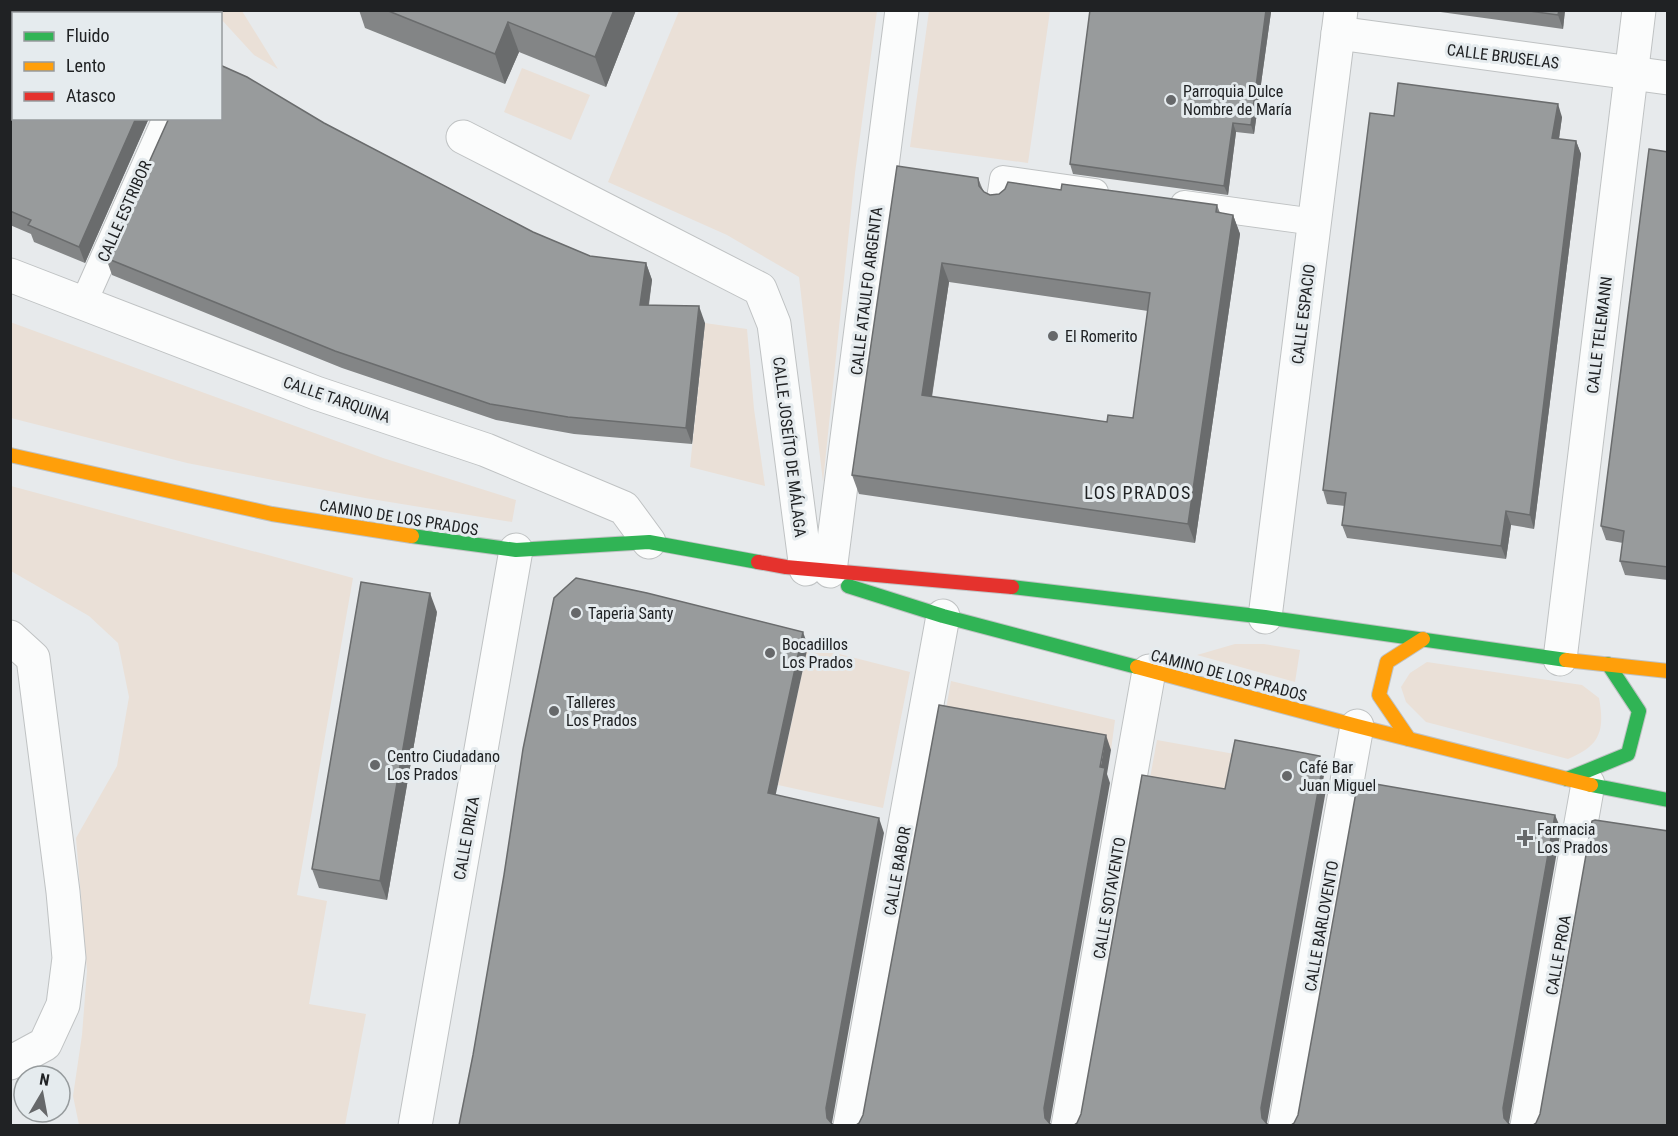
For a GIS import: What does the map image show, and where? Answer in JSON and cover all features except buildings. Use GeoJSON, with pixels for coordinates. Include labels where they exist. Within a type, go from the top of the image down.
{"type":"FeatureCollection","features":[{"type":"Feature","properties":{"kind":"main road","name":"CAMINO DE LOS PRADOS"},"geometry":{"type":"LineString","coordinates":[[10,455],[273,514],[444,541],[516,550],[649,542],[807,569],[1009,587],[1264,616],[1560,659],[1668,671]]}},
{"type":"Feature","properties":{"kind":"main road","name":"CAMINO DE LOS PRADOS"},"geometry":{"type":"LineString","coordinates":[[807,569],[943,616],[1357,726],[1578,781],[1668,800]]}},
{"type":"Feature","properties":{"kind":"main road"},"geometry":{"type":"LineString","coordinates":[[1409,739],[1379,695],[1387,662],[1424,639]]}},
{"type":"Feature","properties":{"kind":"main road"},"geometry":{"type":"LineString","coordinates":[[1578,781],[1629,754],[1639,711],[1608,664]]}},
{"type":"Feature","properties":{"kind":"street","name":"CALLE ATAULFO ARGENTA"},"geometry":{"type":"LineString","coordinates":[[807,569],[902,10]]}},
{"type":"Feature","properties":{"kind":"street","name":"CALLE TELEMANN"},"geometry":{"type":"LineString","coordinates":[[1560,659],[1639,10]]}},
{"type":"Feature","properties":{"kind":"street","name":"CALLE BRUSELAS"},"geometry":{"type":"LineString","coordinates":[[1340,22],[1668,78]]}},
{"type":"Feature","properties":{"kind":"street","name":"CALLE ESPACIO"},"geometry":{"type":"LineString","coordinates":[[1264,616],[1340,22]]}},
{"type":"Feature","properties":{"kind":"street","name":"CALLE JOSEÍTO DE MÁLAGA"},"geometry":{"type":"LineString","coordinates":[[463,137],[760,289],[774,324],[807,569]]}},
{"type":"Feature","properties":{"kind":"street","name":"CALLE TARQUINA"},"geometry":{"type":"LineString","coordinates":[[10,275],[316,393],[486,450],[592,494],[624,508],[649,542]]}},
{"type":"Feature","properties":{"kind":"street","name":"CALLE DRIZA"},"geometry":{"type":"LineString","coordinates":[[415,1125],[516,550]]}},
{"type":"Feature","properties":{"kind":"street","name":"CALLE BABOR"},"geometry":{"type":"LineString","coordinates":[[850,1125],[943,616]]}},
{"type":"Feature","properties":{"kind":"street"},"geometry":{"type":"LineString","coordinates":[[10,637],[33,658],[63,892],[69,958],[63,1005],[45,1044],[10,1063]]}},
{"type":"Feature","properties":{"kind":"street","name":"CALLE SOTAVENTO"},"geometry":{"type":"LineString","coordinates":[[1068,1125],[1149,671]]}},
{"type":"Feature","properties":{"kind":"street","name":"CALLE BARLOVENTO"},"geometry":{"type":"LineString","coordinates":[[1285,1125],[1357,726]]}},
{"type":"Feature","properties":{"kind":"street","name":"CALLE PROA"},"geometry":{"type":"LineString","coordinates":[[1527,1125],[1578,781]]}},
{"type":"Feature","properties":{"kind":"lane","name":"CALLE ESTRIBOR"},"geometry":{"type":"LineString","coordinates":[[83,304],[165,120]]}},
{"type":"Feature","properties":{"kind":"lane"},"geometry":{"type":"LineString","coordinates":[[1000,199],[1003,179],[1118,195]]}},
{"type":"Feature","properties":{"kind":"lane"},"geometry":{"type":"LineString","coordinates":[[1164,201],[1315,222]]}},
{"type":"Feature","properties":{"kind":"shaded area"},"geometry":{"type":"Polygon","coordinates":[[[212,11],[242,11],[278,69],[254,55],[222,20],[222,12],[212,11]]]}},
{"type":"Feature","properties":{"kind":"shaded area"},"geometry":{"type":"Polygon","coordinates":[[[679,11],[877,11],[855,173],[823,482],[799,277],[727,235],[608,182],[679,11]]]}},
{"type":"Feature","properties":{"kind":"shaded area"},"geometry":{"type":"Polygon","coordinates":[[[929,11],[1050,11],[1028,163],[910,147],[929,11]]]}},
{"type":"Feature","properties":{"kind":"shaded area"},"geometry":{"type":"Polygon","coordinates":[[[522,68],[590,95],[571,140],[504,112],[522,68]]]}},
{"type":"Feature","properties":{"kind":"shaded area"},"geometry":{"type":"Polygon","coordinates":[[[10,322],[383,458],[516,500],[512,522],[365,498],[187,463],[11,418],[10,322]]]}},
{"type":"Feature","properties":{"kind":"shaded area"},"geometry":{"type":"Polygon","coordinates":[[[705,323],[747,329],[754,409],[765,486],[690,467],[705,323]]]}},
{"type":"Feature","properties":{"kind":"shaded area"},"geometry":{"type":"Polygon","coordinates":[[[11,486],[353,578],[297,895],[327,901],[309,1004],[366,1014],[345,1125],[79,1125],[73,1096],[82,1035],[87,971],[76,838],[117,766],[129,697],[118,643],[89,616],[11,571],[11,486]]]}},
{"type":"Feature","properties":{"kind":"shaded area"},"geometry":{"type":"Polygon","coordinates":[[[1235,644],[1264,644],[1300,650],[1295,682],[1197,655],[1235,644]]]}},
{"type":"Feature","properties":{"kind":"shaded area"},"geometry":{"type":"Polygon","coordinates":[[[808,646],[910,672],[883,808],[778,785],[808,646]]]}},
{"type":"Feature","properties":{"kind":"shaded area"},"geometry":{"type":"Polygon","coordinates":[[[1427,662],[1582,685],[1599,698],[1601,720],[1598,736],[1587,749],[1568,759],[1426,722],[1406,702],[1401,687],[1410,673],[1427,662]]]}},
{"type":"Feature","properties":{"kind":"shaded area"},"geometry":{"type":"Polygon","coordinates":[[[951,681],[1115,720],[1111,750],[944,720],[951,681]]]}},
{"type":"Feature","properties":{"kind":"shaded area"},"geometry":{"type":"Polygon","coordinates":[[[1157,740],[1240,755],[1231,804],[1148,789],[1157,740]]]}},
{"type":"Feature","properties":{"kind":"traffic: fast"},"geometry":{"type":"LineString","coordinates":[[412,536],[516,550],[649,542],[758,562]]}},
{"type":"Feature","properties":{"kind":"traffic: fast"},"geometry":{"type":"LineString","coordinates":[[848,586],[943,616],[1137,667]]}},
{"type":"Feature","properties":{"kind":"traffic: fast"},"geometry":{"type":"LineString","coordinates":[[1012,587],[1265,617],[1566,660]]}},
{"type":"Feature","properties":{"kind":"traffic: fast"},"geometry":{"type":"LineString","coordinates":[[1567,779],[1628,754],[1639,711],[1608,664]]}},
{"type":"Feature","properties":{"kind":"traffic: fast"},"geometry":{"type":"LineString","coordinates":[[1591,785],[1668,800]]}},
{"type":"Feature","properties":{"kind":"traffic: slow"},"geometry":{"type":"LineString","coordinates":[[10,455],[272,514],[412,536]]}},
{"type":"Feature","properties":{"kind":"traffic: slow"},"geometry":{"type":"LineString","coordinates":[[1409,739],[1379,695],[1387,662],[1423,639]]}},
{"type":"Feature","properties":{"kind":"traffic: slow"},"geometry":{"type":"LineString","coordinates":[[1566,660],[1668,671]]}},
{"type":"Feature","properties":{"kind":"traffic: slow"},"geometry":{"type":"LineString","coordinates":[[1137,667],[1591,785]]}},
{"type":"Feature","properties":{"kind":"traffic: jam"},"geometry":{"type":"LineString","coordinates":[[758,562],[786,567],[1012,587]]}},
{"type":"Feature","properties":{"kind":"place","name":"Parroquia Dulce Nombre de María"},"geometry":{"type":"Point","coordinates":[1171,100]}},
{"type":"Feature","properties":{"kind":"place","name":"El Romerito"},"geometry":{"type":"Point","coordinates":[1053,336]}},
{"type":"Feature","properties":{"kind":"place","name":"Taperia Santy"},"geometry":{"type":"Point","coordinates":[576,613]}},
{"type":"Feature","properties":{"kind":"place","name":"Bocadillos Los Prados"},"geometry":{"type":"Point","coordinates":[770,653]}},
{"type":"Feature","properties":{"kind":"place","name":"Talleres Los Prados"},"geometry":{"type":"Point","coordinates":[554,711]}},
{"type":"Feature","properties":{"kind":"place","name":"Centro Ciudadano Los Prados"},"geometry":{"type":"Point","coordinates":[375,765]}},
{"type":"Feature","properties":{"kind":"place","name":"Café Bar Juan Miguel"},"geometry":{"type":"Point","coordinates":[1287,776]}},
{"type":"Feature","properties":{"kind":"place","name":"Farmacia Los Prados"},"geometry":{"type":"Point","coordinates":[1525,838]}},
{"type":"Feature","properties":{"kind":"district","name":"LOS PRADOS"},"geometry":{"type":"Point","coordinates":[1138,493]}}]}
